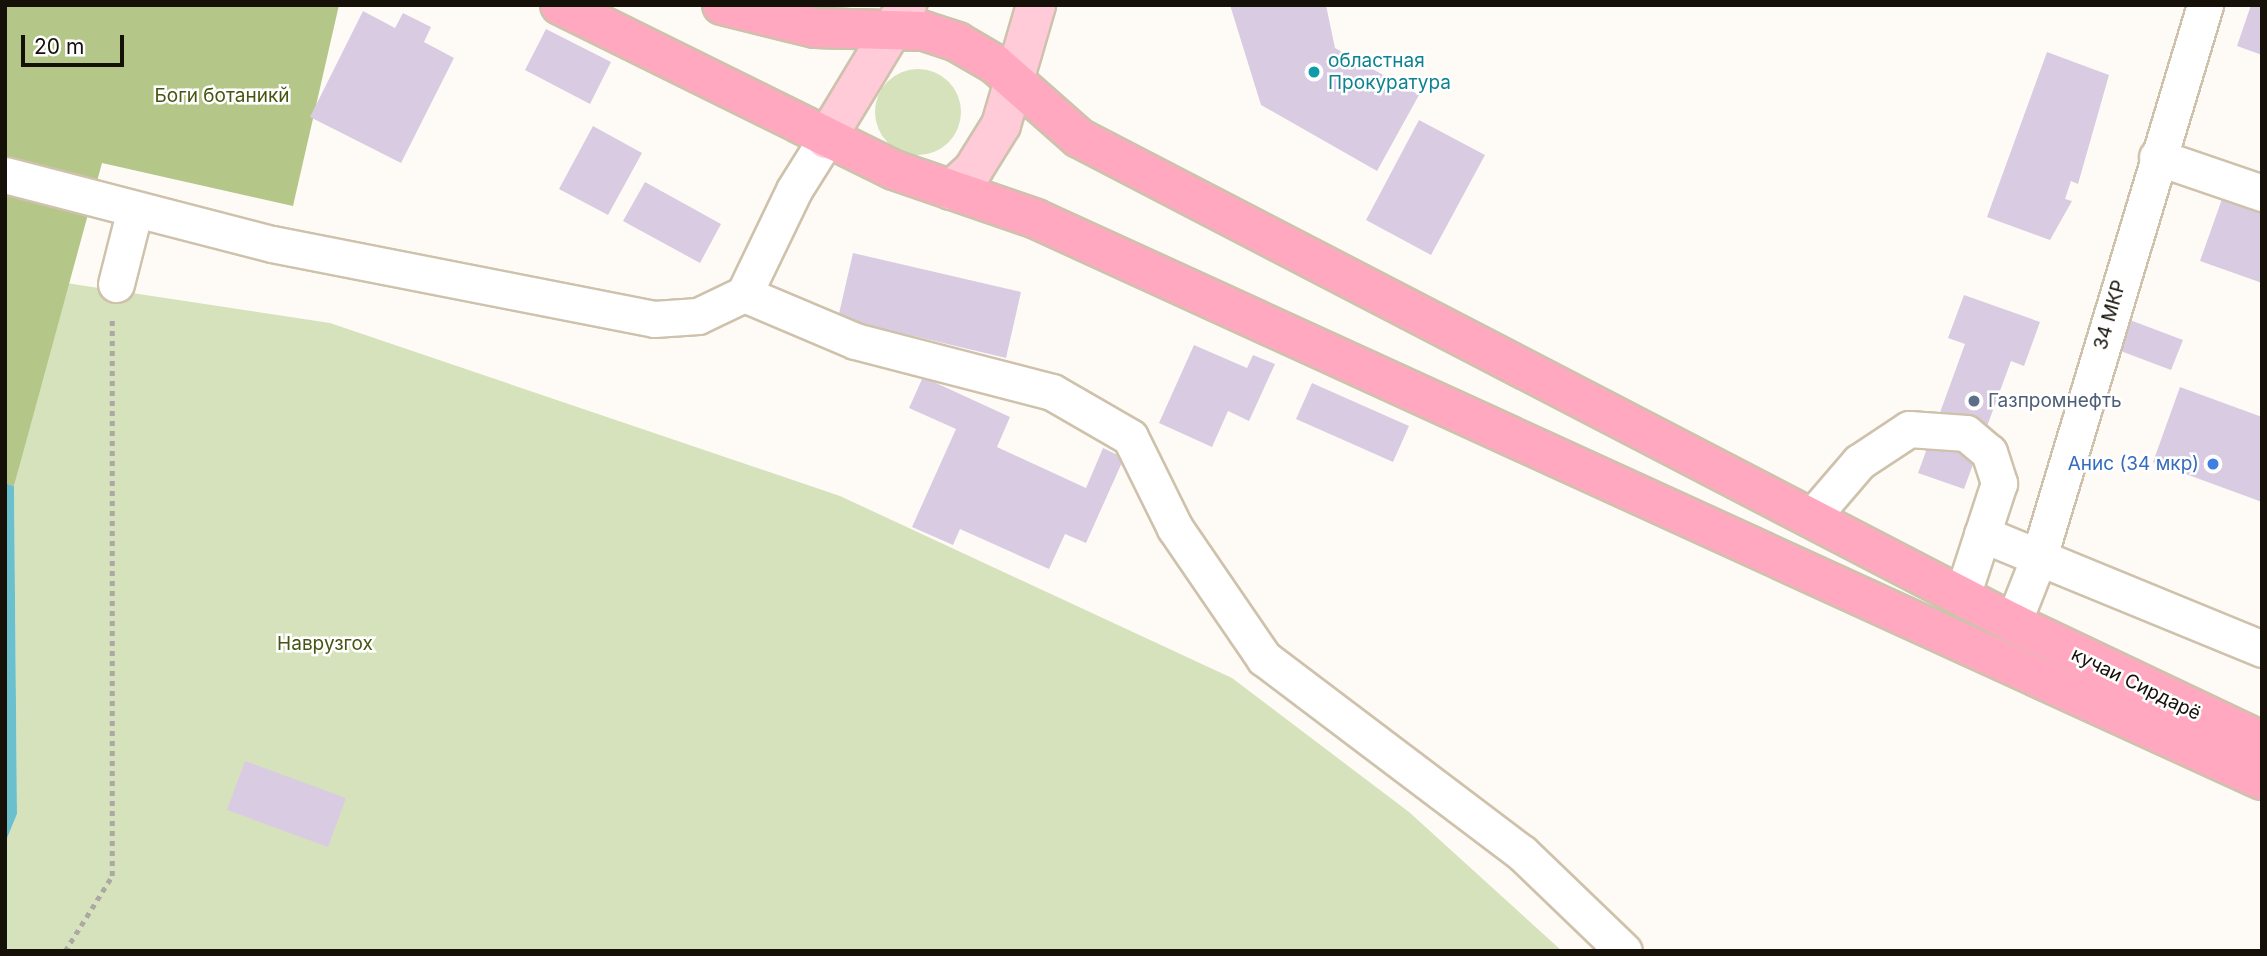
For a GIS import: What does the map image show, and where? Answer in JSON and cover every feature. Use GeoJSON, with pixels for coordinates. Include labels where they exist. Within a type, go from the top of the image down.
{"type":"FeatureCollection","features":[{"type":"Feature","properties":{"kind":"highway"},"geometry":{"type":"LineString","coordinates":[[560,5],[826,139],[951,190],[1036,219],[2262,780]]}},
{"type":"Feature","properties":{"kind":"highway","name":"кучаи Сирдарё"},"geometry":{"type":"LineString","coordinates":[[722,5],[815,28],[899,18],[924,31],[957,42],[995,64],[1014,86],[1079,138],[2013,623],[2262,741]]}},
{"type":"Feature","properties":{"kind":"highway"},"geometry":{"type":"LineString","coordinates":[[2000,662],[2013,623]]}},
{"type":"Feature","properties":{"kind":"main road"},"geometry":{"type":"LineString","coordinates":[[951,190],[990,145],[1014,86],[1037,5]]}},
{"type":"Feature","properties":{"kind":"main road"},"geometry":{"type":"LineString","coordinates":[[826,139],[899,18]]}},
{"type":"Feature","properties":{"kind":"street","name":"34 МКР"},"geometry":{"type":"LineString","coordinates":[[2013,623],[2039,557],[2157,157],[2205,5]]}},
{"type":"Feature","properties":{"kind":"street"},"geometry":{"type":"LineString","coordinates":[[5,175],[272,244],[654,319],[698,316],[744,294],[826,139]]}},
{"type":"Feature","properties":{"kind":"street"},"geometry":{"type":"LineString","coordinates":[[2157,157],[2262,193]]}},
{"type":"Feature","properties":{"kind":"street"},"geometry":{"type":"LineString","coordinates":[[116,284],[135,209]]}},
{"type":"Feature","properties":{"kind":"street"},"geometry":{"type":"LineString","coordinates":[[744,294],[855,341],[1052,392],[1130,437],[1175,528],[1264,659],[1522,853],[1624,951]]}},
{"type":"Feature","properties":{"kind":"street"},"geometry":{"type":"LineString","coordinates":[[1811,518],[1859,461],[1909,429],[1944,428],[1966,433],[1989,452],[1999,483],[1962,596]]}},
{"type":"Feature","properties":{"kind":"street"},"geometry":{"type":"LineString","coordinates":[[1982,534],[2262,649]]}},
{"type":"Feature","properties":{"kind":"path"},"geometry":{"type":"LineString","coordinates":[[65,951],[111,876],[108,342],[116,284]]}},
{"type":"Feature","properties":{"kind":"green space","name":"Боги ботаникй"},"geometry":{"type":"Polygon","coordinates":[[[5,5],[339,5],[293,206],[102,163],[14,486],[5,483],[5,5]]]}},
{"type":"Feature","properties":{"kind":"green space"},"geometry":{"type":"Polygon","coordinates":[[[918,69],[942,76],[954,88],[961,112],[954,136],[942,148],[918,155],[894,148],[882,136],[875,112],[882,88],[894,76],[918,69]]]}},
{"type":"Feature","properties":{"kind":"green space","name":"Наврузгох"},"geometry":{"type":"Polygon","coordinates":[[[66,283],[330,323],[840,496],[1232,678],[1409,812],[1562,951],[5,951],[5,843],[17,814],[14,486],[66,283]]]}},
{"type":"Feature","properties":{"kind":"water"},"geometry":{"type":"Polygon","coordinates":[[[5,483],[14,486],[17,814],[5,843],[5,483]]]}},
{"type":"Feature","properties":{"kind":"building","name":"областная Прокуратура"},"geometry":{"type":"Polygon","coordinates":[[[1230,5],[1326,5],[1335,48],[1419,95],[1377,171],[1261,105],[1230,5]]]}},
{"type":"Feature","properties":{"kind":"building"},"geometry":{"type":"Polygon","coordinates":[[[2251,5],[2262,5],[2262,55],[2237,46],[2251,5]]]}},
{"type":"Feature","properties":{"kind":"building"},"geometry":{"type":"Polygon","coordinates":[[[363,11],[395,28],[403,13],[431,27],[424,42],[454,58],[401,163],[310,117],[363,11]]]}},
{"type":"Feature","properties":{"kind":"building"},"geometry":{"type":"Polygon","coordinates":[[[546,29],[611,62],[590,104],[525,70],[546,29]]]}},
{"type":"Feature","properties":{"kind":"building"},"geometry":{"type":"Polygon","coordinates":[[[2047,52],[2109,75],[2078,184],[2071,181],[2065,199],[2072,201],[2050,240],[1987,217],[2047,52]]]}},
{"type":"Feature","properties":{"kind":"building"},"geometry":{"type":"Polygon","coordinates":[[[1419,120],[1485,155],[1431,255],[1366,220],[1419,120]]]}},
{"type":"Feature","properties":{"kind":"building"},"geometry":{"type":"Polygon","coordinates":[[[593,126],[642,153],[608,215],[559,189],[593,126]]]}},
{"type":"Feature","properties":{"kind":"building"},"geometry":{"type":"Polygon","coordinates":[[[645,182],[721,224],[700,263],[623,221],[645,182]]]}},
{"type":"Feature","properties":{"kind":"building"},"geometry":{"type":"Polygon","coordinates":[[[2222,199],[2262,213],[2262,283],[2200,261],[2222,199]]]}},
{"type":"Feature","properties":{"kind":"building"},"geometry":{"type":"Polygon","coordinates":[[[853,253],[1021,292],[1006,358],[838,318],[853,253]]]}},
{"type":"Feature","properties":{"kind":"building"},"geometry":{"type":"Polygon","coordinates":[[[1964,295],[2040,322],[2024,366],[2011,361],[1964,489],[1918,473],[1965,344],[1948,338],[1964,295]]]}},
{"type":"Feature","properties":{"kind":"building"},"geometry":{"type":"Polygon","coordinates":[[[2130,320],[2183,340],[2171,370],[2118,350],[2130,320]]]}},
{"type":"Feature","properties":{"kind":"building"},"geometry":{"type":"Polygon","coordinates":[[[1194,345],[1247,368],[1253,355],[1275,364],[1249,421],[1228,411],[1212,447],[1159,423],[1194,345]]]}},
{"type":"Feature","properties":{"kind":"building"},"geometry":{"type":"Polygon","coordinates":[[[923,377],[1010,417],[997,447],[1086,488],[1103,448],[1124,458],[1086,543],[1065,534],[1049,569],[960,529],[953,545],[912,527],[956,429],[909,408],[923,377]]]}},
{"type":"Feature","properties":{"kind":"building"},"geometry":{"type":"Polygon","coordinates":[[[1312,383],[1409,426],[1393,462],[1296,419],[1312,383]]]}},
{"type":"Feature","properties":{"kind":"building"},"geometry":{"type":"Polygon","coordinates":[[[2180,387],[2262,417],[2262,502],[2153,462],[2180,387]]]}},
{"type":"Feature","properties":{"kind":"building"},"geometry":{"type":"Polygon","coordinates":[[[245,761],[346,798],[328,847],[227,810],[245,761]]]}},
{"type":"Feature","properties":{"kind":"place","name":"областная Прокуратура"},"geometry":{"type":"Point","coordinates":[1314,72]}},
{"type":"Feature","properties":{"kind":"place","name":"Газпромнефть"},"geometry":{"type":"Point","coordinates":[1974,401]}},
{"type":"Feature","properties":{"kind":"place","name":"Анис (34 мкр)"},"geometry":{"type":"Point","coordinates":[2213,464]}}]}
